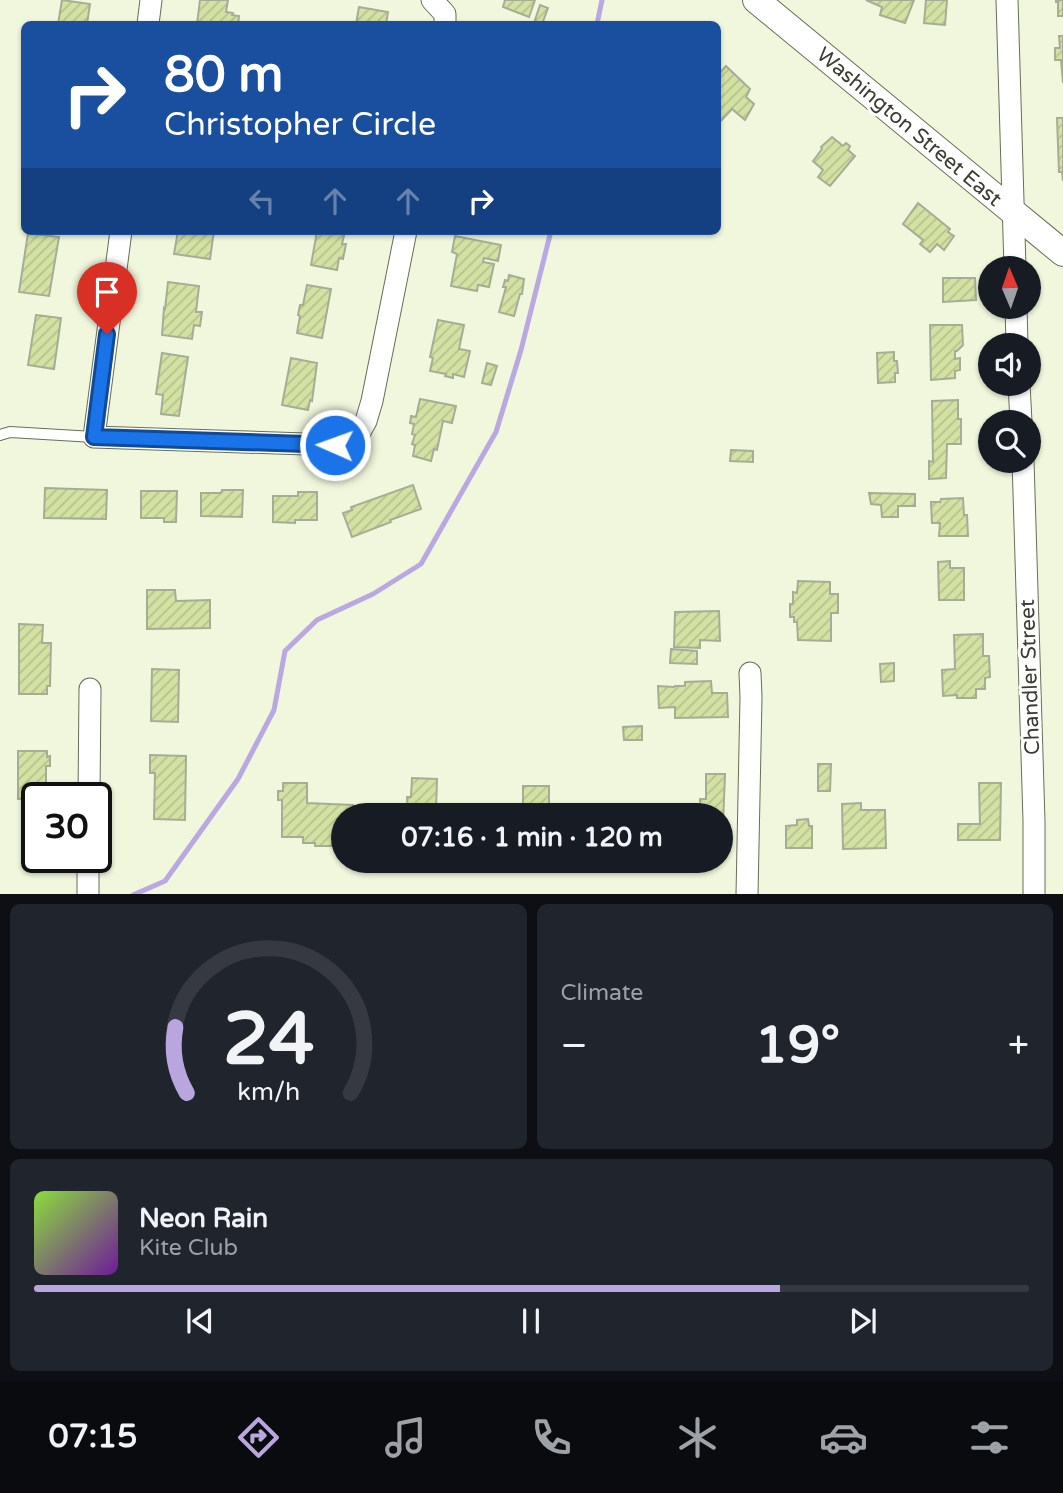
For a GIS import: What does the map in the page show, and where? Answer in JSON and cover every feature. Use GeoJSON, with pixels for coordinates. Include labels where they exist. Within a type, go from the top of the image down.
{"type":"FeatureCollection","features":[{"type":"Feature","properties":{"kind":"street"},"geometry":{"type":"LineString","coordinates":[[148,21],[151,0]]}},
{"type":"Feature","properties":{"kind":"street"},"geometry":{"type":"LineString","coordinates":[[432,0],[445,14],[445,21]]}},
{"type":"Feature","properties":{"kind":"street","name":"Washington Street East"},"geometry":{"type":"LineString","coordinates":[[756,0],[1063,253]]}},
{"type":"Feature","properties":{"kind":"street"},"geometry":{"type":"LineString","coordinates":[[1007,0],[1015,256]]}},
{"type":"Feature","properties":{"kind":"street"},"geometry":{"type":"LineString","coordinates":[[120,235],[94,437],[335,445],[356,439],[366,421],[406,235]]}},
{"type":"Feature","properties":{"kind":"street","name":"Chandler Street"},"geometry":{"type":"LineString","coordinates":[[1023,473],[1034,807],[1034,894]]}},
{"type":"Feature","properties":{"kind":"street"},"geometry":{"type":"LineString","coordinates":[[747,894],[750,673]]}},
{"type":"Feature","properties":{"kind":"street"},"geometry":{"type":"LineString","coordinates":[[89,782],[90,689]]}},
{"type":"Feature","properties":{"kind":"street"},"geometry":{"type":"LineString","coordinates":[[88,873],[88,894]]}},
{"type":"Feature","properties":{"kind":"lane"},"geometry":{"type":"LineString","coordinates":[[0,435],[10,432],[94,437]]}},
{"type":"Feature","properties":{"kind":"building"},"geometry":{"type":"Polygon","coordinates":[[[62,0],[90,4],[87,21],[58,21],[62,0]]]}},
{"type":"Feature","properties":{"kind":"building"},"geometry":{"type":"Polygon","coordinates":[[[200,0],[228,0],[226,12],[239,16],[238,21],[197,21],[200,0]]]}},
{"type":"Feature","properties":{"kind":"building"},"geometry":{"type":"Polygon","coordinates":[[[505,0],[535,0],[529,17],[503,7],[505,0]]]}},
{"type":"Feature","properties":{"kind":"building"},"geometry":{"type":"Polygon","coordinates":[[[866,0],[914,0],[905,23],[880,15],[882,7],[866,0]]]}},
{"type":"Feature","properties":{"kind":"building"},"geometry":{"type":"Polygon","coordinates":[[[926,0],[947,0],[945,25],[924,23],[926,0]]]}},
{"type":"Feature","properties":{"kind":"building"},"geometry":{"type":"Polygon","coordinates":[[[1056,0],[1063,0],[1063,16],[1058,16],[1056,0]]]}},
{"type":"Feature","properties":{"kind":"building"},"geometry":{"type":"Polygon","coordinates":[[[540,5],[548,8],[543,21],[535,21],[540,5]]]}},
{"type":"Feature","properties":{"kind":"building"},"geometry":{"type":"Polygon","coordinates":[[[359,7],[388,12],[386,21],[357,21],[359,7]]]}},
{"type":"Feature","properties":{"kind":"building"},"geometry":{"type":"Polygon","coordinates":[[[1059,36],[1063,36],[1063,83],[1061,60],[1055,60],[1055,48],[1060,48],[1059,36]]]}},
{"type":"Feature","properties":{"kind":"building"},"geometry":{"type":"Polygon","coordinates":[[[726,66],[750,89],[746,97],[754,104],[745,120],[732,109],[721,121],[721,72],[726,66]]]}},
{"type":"Feature","properties":{"kind":"building"},"geometry":{"type":"Polygon","coordinates":[[[1057,118],[1063,118],[1063,181],[1062,172],[1059,172],[1057,118]]]}},
{"type":"Feature","properties":{"kind":"building"},"geometry":{"type":"Polygon","coordinates":[[[832,137],[843,146],[846,143],[850,146],[848,150],[855,156],[830,186],[818,177],[823,170],[813,161],[821,147],[832,137]]]}},
{"type":"Feature","properties":{"kind":"building"},"geometry":{"type":"Polygon","coordinates":[[[918,203],[950,229],[948,232],[954,236],[944,250],[937,244],[930,252],[920,244],[923,240],[903,224],[918,203]]]}},
{"type":"Feature","properties":{"kind":"building"},"geometry":{"type":"Polygon","coordinates":[[[28,235],[59,237],[49,296],[19,292],[28,235]]]}},
{"type":"Feature","properties":{"kind":"building"},"geometry":{"type":"Polygon","coordinates":[[[177,235],[213,235],[210,259],[174,254],[177,235]]]}},
{"type":"Feature","properties":{"kind":"building"},"geometry":{"type":"Polygon","coordinates":[[[316,235],[344,235],[342,244],[346,244],[343,259],[339,258],[337,270],[311,265],[316,235]]]}},
{"type":"Feature","properties":{"kind":"building"},"geometry":{"type":"Polygon","coordinates":[[[455,236],[501,245],[498,261],[484,258],[483,262],[494,264],[489,287],[478,285],[477,291],[451,286],[457,254],[452,252],[455,236]]]}},
{"type":"Feature","properties":{"kind":"building"},"geometry":{"type":"Polygon","coordinates":[[[509,275],[524,279],[514,316],[499,312],[506,287],[503,287],[509,275]]]}},
{"type":"Feature","properties":{"kind":"building"},"geometry":{"type":"Polygon","coordinates":[[[943,278],[975,278],[976,300],[943,302],[943,278]]]}},
{"type":"Feature","properties":{"kind":"building"},"geometry":{"type":"Polygon","coordinates":[[[168,282],[199,286],[196,312],[202,312],[200,326],[194,325],[192,339],[162,335],[168,282]]]}},
{"type":"Feature","properties":{"kind":"building"},"geometry":{"type":"Polygon","coordinates":[[[307,285],[331,289],[322,338],[297,333],[300,305],[303,305],[307,285]]]}},
{"type":"Feature","properties":{"kind":"building"},"geometry":{"type":"Polygon","coordinates":[[[36,315],[61,318],[54,369],[28,365],[36,315]]]}},
{"type":"Feature","properties":{"kind":"building"},"geometry":{"type":"Polygon","coordinates":[[[438,320],[464,325],[459,349],[470,351],[464,377],[453,374],[453,378],[430,371],[433,358],[430,357],[438,320]]]}},
{"type":"Feature","properties":{"kind":"building"},"geometry":{"type":"Polygon","coordinates":[[[930,325],[962,325],[963,345],[955,351],[955,359],[960,358],[960,370],[955,371],[955,378],[931,380],[930,325]]]}},
{"type":"Feature","properties":{"kind":"building"},"geometry":{"type":"Polygon","coordinates":[[[894,352],[898,373],[895,373],[895,382],[878,383],[877,353],[894,352]]]}},
{"type":"Feature","properties":{"kind":"building"},"geometry":{"type":"Polygon","coordinates":[[[162,353],[188,357],[179,416],[161,414],[163,395],[156,394],[162,353]]]}},
{"type":"Feature","properties":{"kind":"building"},"geometry":{"type":"Polygon","coordinates":[[[291,358],[317,363],[312,401],[310,400],[308,410],[282,405],[291,358]]]}},
{"type":"Feature","properties":{"kind":"building"},"geometry":{"type":"Polygon","coordinates":[[[487,363],[497,366],[491,385],[482,383],[487,363]]]}},
{"type":"Feature","properties":{"kind":"building"},"geometry":{"type":"Polygon","coordinates":[[[420,399],[456,406],[452,423],[443,421],[437,450],[434,449],[431,461],[413,456],[414,424],[410,423],[411,416],[416,417],[420,399]]]}},
{"type":"Feature","properties":{"kind":"building"},"geometry":{"type":"Polygon","coordinates":[[[958,400],[961,444],[947,444],[946,478],[929,479],[929,461],[933,462],[932,401],[958,400]]]}},
{"type":"Feature","properties":{"kind":"building"},"geometry":{"type":"Polygon","coordinates":[[[731,450],[753,451],[753,462],[730,461],[731,450]]]}},
{"type":"Feature","properties":{"kind":"building"},"geometry":{"type":"Polygon","coordinates":[[[413,485],[421,509],[352,537],[343,513],[352,510],[351,507],[413,485]]]}},
{"type":"Feature","properties":{"kind":"building"},"geometry":{"type":"Polygon","coordinates":[[[45,488],[107,490],[106,519],[44,518],[45,488]]]}},
{"type":"Feature","properties":{"kind":"building"},"geometry":{"type":"Polygon","coordinates":[[[222,490],[243,490],[242,517],[201,516],[201,493],[221,493],[222,490]]]}},
{"type":"Feature","properties":{"kind":"building"},"geometry":{"type":"Polygon","coordinates":[[[141,491],[177,491],[176,522],[164,522],[164,518],[141,518],[141,491]]]}},
{"type":"Feature","properties":{"kind":"building"},"geometry":{"type":"Polygon","coordinates":[[[298,492],[317,492],[317,520],[273,522],[273,496],[298,496],[298,492]]]}},
{"type":"Feature","properties":{"kind":"building"},"geometry":{"type":"Polygon","coordinates":[[[869,493],[915,494],[915,506],[898,506],[898,517],[882,517],[881,505],[871,504],[869,493]]]}},
{"type":"Feature","properties":{"kind":"building"},"geometry":{"type":"Polygon","coordinates":[[[963,498],[968,536],[939,536],[940,523],[932,523],[931,502],[963,498]]]}},
{"type":"Feature","properties":{"kind":"building"},"geometry":{"type":"Polygon","coordinates":[[[950,561],[950,568],[964,568],[964,600],[939,600],[938,562],[950,561]]]}},
{"type":"Feature","properties":{"kind":"building"},"geometry":{"type":"Polygon","coordinates":[[[798,581],[830,582],[830,594],[838,594],[838,613],[831,613],[831,641],[798,640],[797,622],[794,622],[794,617],[790,617],[790,604],[793,604],[793,592],[797,593],[798,581]]]}},
{"type":"Feature","properties":{"kind":"building"},"geometry":{"type":"Polygon","coordinates":[[[147,590],[175,590],[176,601],[210,600],[210,628],[147,629],[147,590]]]}},
{"type":"Feature","properties":{"kind":"building"},"geometry":{"type":"Polygon","coordinates":[[[719,611],[720,641],[700,640],[700,648],[674,647],[675,612],[719,611]]]}},
{"type":"Feature","properties":{"kind":"building"},"geometry":{"type":"Polygon","coordinates":[[[19,624],[43,625],[42,643],[51,643],[50,686],[47,686],[47,694],[19,694],[19,624]]]}},
{"type":"Feature","properties":{"kind":"building"},"geometry":{"type":"Polygon","coordinates":[[[983,634],[983,656],[989,656],[990,677],[985,678],[985,689],[976,689],[976,698],[943,696],[942,670],[955,669],[954,635],[983,634]]]}},
{"type":"Feature","properties":{"kind":"building"},"geometry":{"type":"Polygon","coordinates":[[[671,649],[697,651],[697,664],[670,663],[671,649]]]}},
{"type":"Feature","properties":{"kind":"building"},"geometry":{"type":"Polygon","coordinates":[[[894,663],[894,681],[881,682],[880,664],[894,663]]]}},
{"type":"Feature","properties":{"kind":"building"},"geometry":{"type":"Polygon","coordinates":[[[152,669],[179,670],[178,722],[151,721],[152,669]]]}},
{"type":"Feature","properties":{"kind":"building"},"geometry":{"type":"Polygon","coordinates":[[[711,681],[712,693],[727,693],[728,717],[675,718],[675,707],[659,708],[658,686],[685,686],[685,682],[711,681]]]}},
{"type":"Feature","properties":{"kind":"building"},"geometry":{"type":"Polygon","coordinates":[[[642,726],[642,740],[624,740],[623,727],[642,726]]]}},
{"type":"Feature","properties":{"kind":"building"},"geometry":{"type":"Polygon","coordinates":[[[18,751],[47,751],[50,766],[46,766],[46,782],[21,782],[21,799],[18,799],[18,751]]]}},
{"type":"Feature","properties":{"kind":"building"},"geometry":{"type":"Polygon","coordinates":[[[150,755],[186,756],[185,820],[154,819],[155,773],[150,773],[150,755]]]}},
{"type":"Feature","properties":{"kind":"building"},"geometry":{"type":"Polygon","coordinates":[[[818,764],[831,764],[830,791],[818,791],[818,764]]]}},
{"type":"Feature","properties":{"kind":"building"},"geometry":{"type":"Polygon","coordinates":[[[706,774],[725,774],[724,803],[700,803],[700,799],[706,799],[706,774]]]}},
{"type":"Feature","properties":{"kind":"building"},"geometry":{"type":"Polygon","coordinates":[[[412,778],[437,779],[436,803],[407,803],[407,797],[411,797],[412,778]]]}},
{"type":"Feature","properties":{"kind":"building"},"geometry":{"type":"Polygon","coordinates":[[[283,783],[307,783],[307,803],[331,804],[331,846],[303,843],[303,837],[282,837],[282,800],[278,800],[278,791],[283,791],[283,783]]]}},
{"type":"Feature","properties":{"kind":"building"},"geometry":{"type":"Polygon","coordinates":[[[979,783],[1001,783],[1000,840],[958,840],[958,824],[980,824],[979,783]]]}},
{"type":"Feature","properties":{"kind":"building"},"geometry":{"type":"Polygon","coordinates":[[[523,786],[549,786],[549,803],[523,803],[523,786]]]}},
{"type":"Feature","properties":{"kind":"building"},"geometry":{"type":"Polygon","coordinates":[[[861,803],[861,810],[885,810],[886,848],[843,849],[842,804],[861,803]]]}},
{"type":"Feature","properties":{"kind":"building"},"geometry":{"type":"Polygon","coordinates":[[[808,819],[809,826],[812,826],[812,848],[786,848],[786,826],[797,825],[797,820],[808,819]]]}},
{"type":"Feature","properties":{"kind":"waterway"},"geometry":{"type":"LineString","coordinates":[[598,21],[602,0]]}},
{"type":"Feature","properties":{"kind":"waterway"},"geometry":{"type":"LineString","coordinates":[[135,894],[165,881],[238,779],[274,710],[285,651],[317,620],[373,594],[421,564],[496,432],[521,350],[550,235]]}},
{"type":"Feature","properties":{"kind":"route"},"geometry":{"type":"LineString","coordinates":[[107,334],[94,437],[335,445]]}}]}
